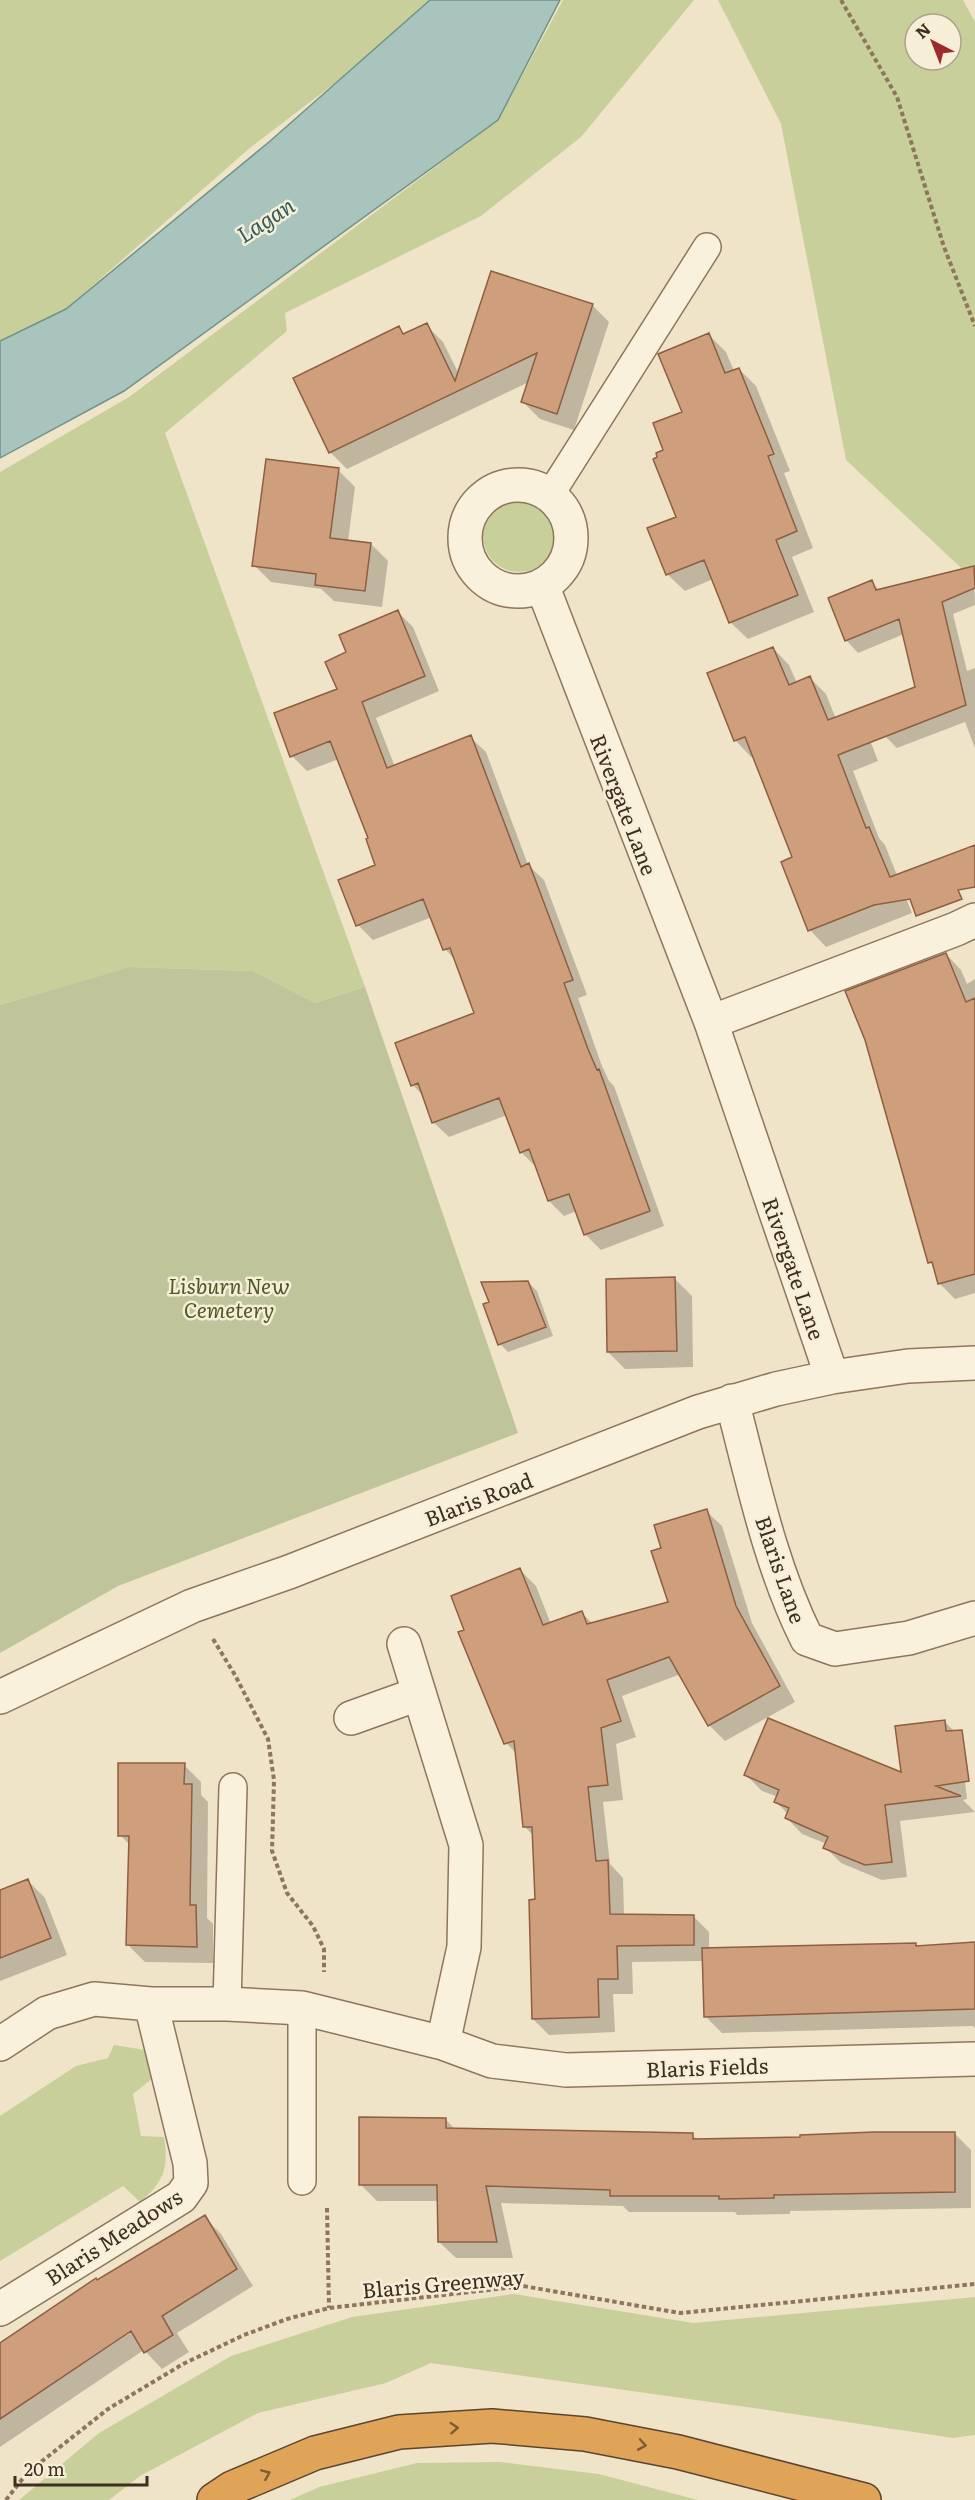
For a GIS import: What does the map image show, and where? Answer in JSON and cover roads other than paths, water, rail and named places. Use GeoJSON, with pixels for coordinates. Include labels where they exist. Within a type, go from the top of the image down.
{"type":"FeatureCollection","features":[{"type":"Feature","properties":{"kind":"highway"},"geometry":{"type":"LineString","coordinates":[[214,2500],[232,2488],[315,2453],[399,2432],[492,2426],[585,2434],[678,2451],[864,2500]]}},
{"type":"Feature","properties":{"kind":"street"},"geometry":{"type":"LineString","coordinates":[[517,485],[534,487],[550,495],[562,508],[570,524],[571,543],[566,560],[556,575],[542,585],[517,590],[492,584],[479,573],[470,559],[465,542],[466,525],[473,510],[484,496],[499,488],[517,485]]}},
{"type":"Feature","properties":{"kind":"street","name":"Rivergate Lane"},"geometry":{"type":"LineString","coordinates":[[542,585],[711,1022],[832,1377]]}},
{"type":"Feature","properties":{"kind":"street"},"geometry":{"type":"LineString","coordinates":[[711,1022],[935,938],[975,920]]}},
{"type":"Feature","properties":{"kind":"street","name":"Blaris Road"},"geometry":{"type":"LineString","coordinates":[[0,1697],[192,1606],[289,1572],[698,1412],[732,1401],[832,1377],[908,1366],[975,1363]]}},
{"type":"Feature","properties":{"kind":"street","name":"Blaris Lane"},"geometry":{"type":"LineString","coordinates":[[732,1401],[764,1523],[791,1607],[807,1639],[835,1649],[909,1638],[975,1618]]}},
{"type":"Feature","properties":{"kind":"street"},"geometry":{"type":"LineString","coordinates":[[404,1644],[466,1845],[464,1947],[443,2043]]}},
{"type":"Feature","properties":{"kind":"street"},"geometry":{"type":"LineString","coordinates":[[351,1718],[418,1694]]}},
{"type":"Feature","properties":{"kind":"street"},"geometry":{"type":"LineString","coordinates":[[0,2044],[47,2013],[94,2000],[151,2004],[226,2004],[302,2008]]}},
{"type":"Feature","properties":{"kind":"street","name":"Blaris Meadows"},"geometry":{"type":"LineString","coordinates":[[0,2309],[181,2197],[191,2183],[190,2163],[151,2004]]}},
{"type":"Feature","properties":{"kind":"street","name":"Blaris Fields"},"geometry":{"type":"LineString","coordinates":[[302,2008],[443,2043],[492,2061],[566,2070],[975,2059]]}},
{"type":"Feature","properties":{"kind":"lane"},"geometry":{"type":"LineString","coordinates":[[550,495],[707,247]]}},
{"type":"Feature","properties":{"kind":"lane"},"geometry":{"type":"LineString","coordinates":[[226,2004],[233,1787]]}},
{"type":"Feature","properties":{"kind":"lane"},"geometry":{"type":"LineString","coordinates":[[302,2008],[302,2181]]}},
{"type":"Feature","properties":{"kind":"water","name":"Lagan"},"geometry":{"type":"Polygon","coordinates":[[[430,0],[560,0],[498,120],[124,391],[0,458],[0,341],[66,309],[269,142],[430,0]]]}},
{"type":"Feature","properties":{"kind":"park label","name":"Lisburn New Cemetery"},"geometry":{"type":"Point","coordinates":[229,1296]}}]}
